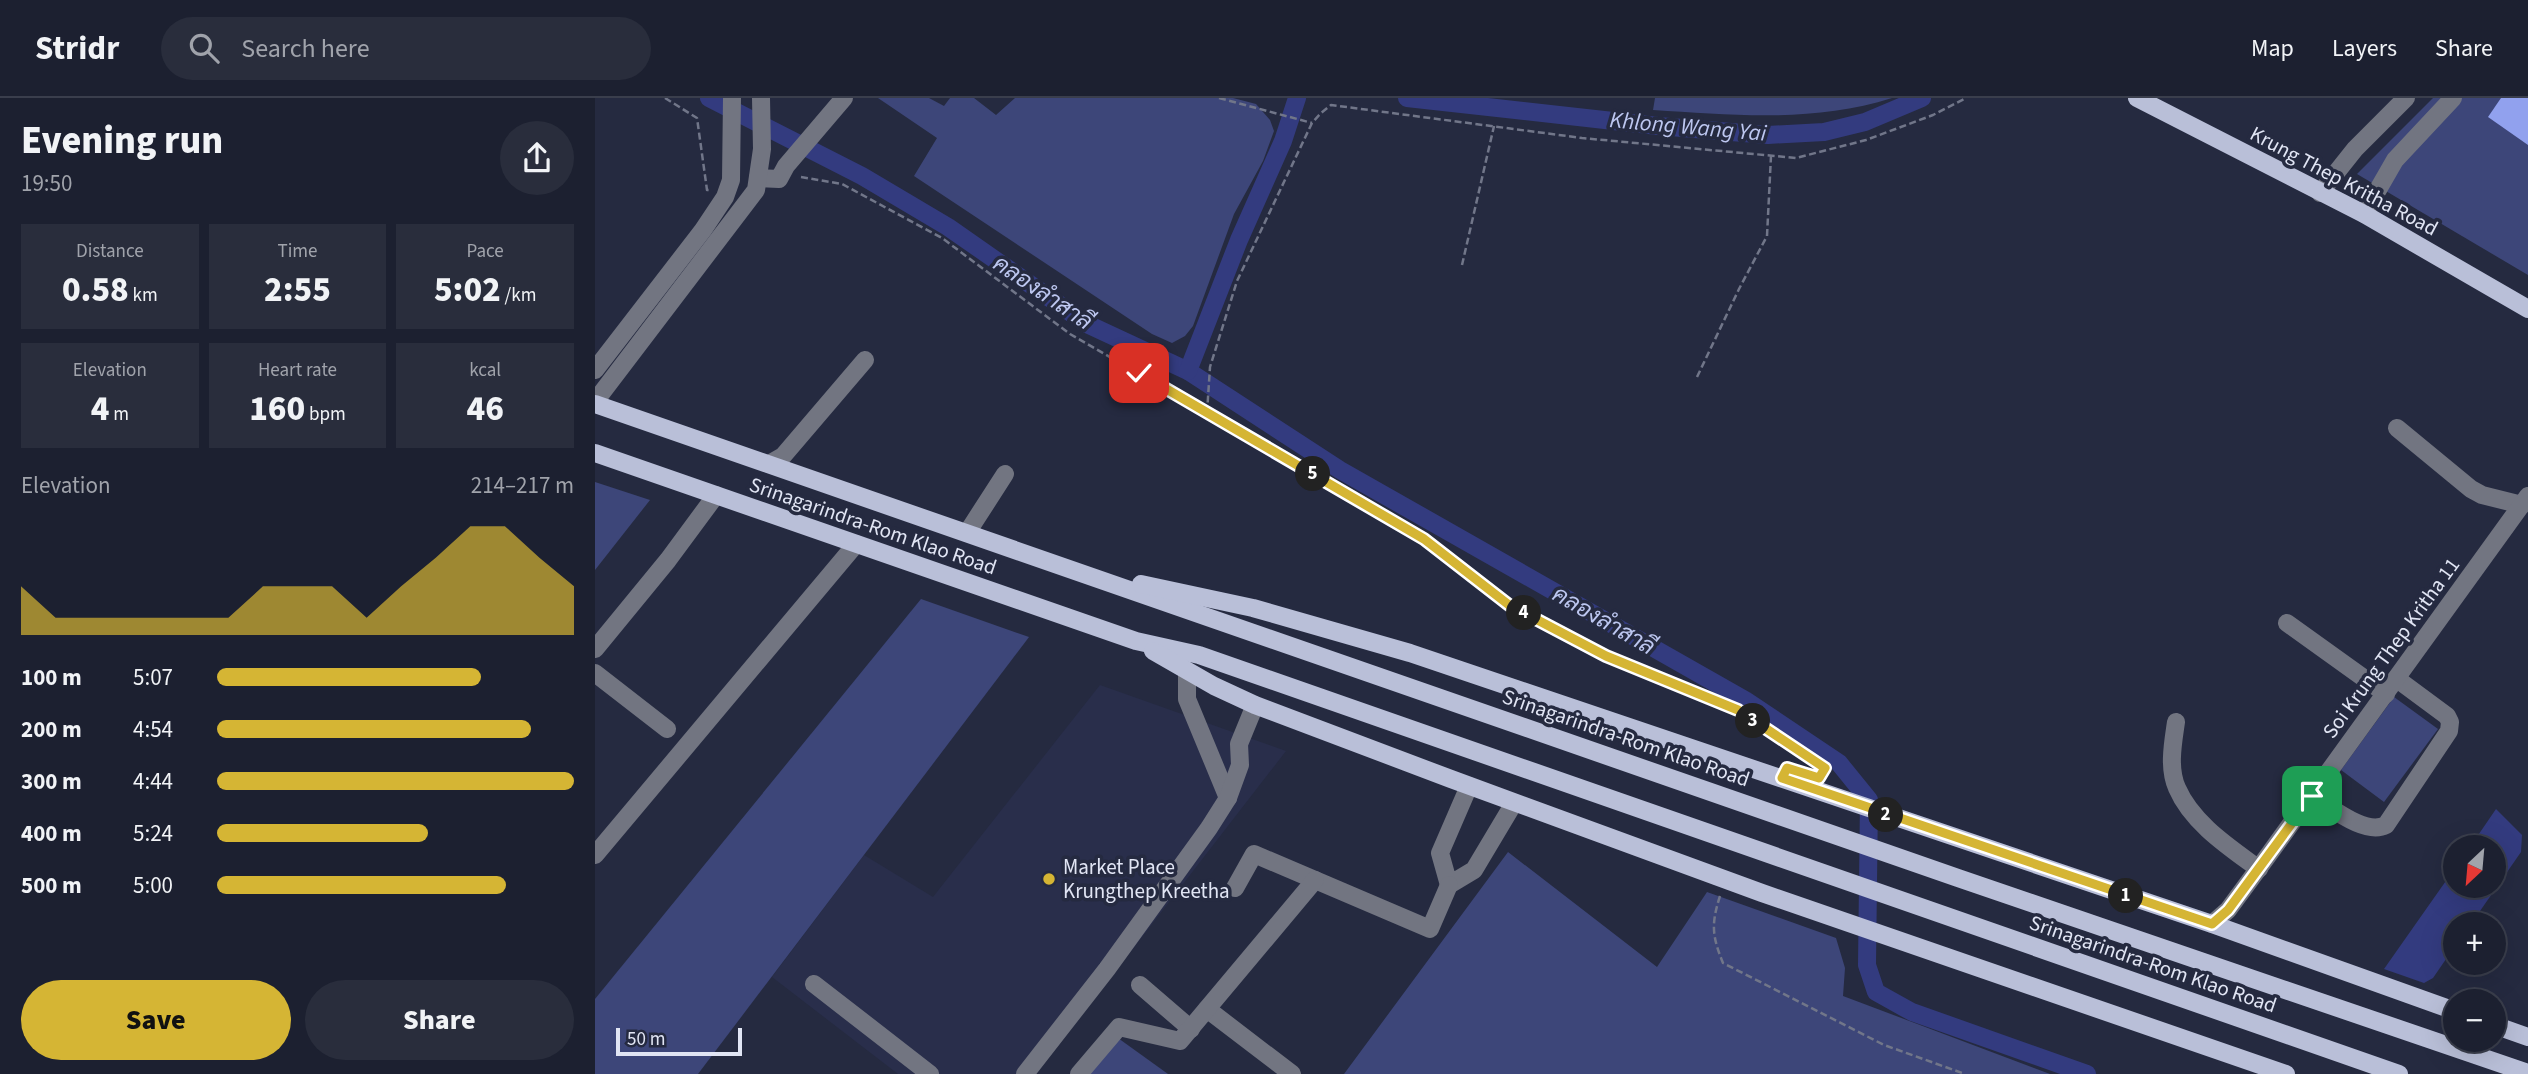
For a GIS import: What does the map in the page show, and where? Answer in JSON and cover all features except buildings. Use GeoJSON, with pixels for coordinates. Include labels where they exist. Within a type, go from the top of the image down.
{"type":"FeatureCollection","features":[{"type":"Feature","properties":{"kind":"main road","name":"Krung Thep Kritha Road"},"geometry":{"type":"LineString","coordinates":[[2137,98],[2364,214],[2528,309]]}},
{"type":"Feature","properties":{"kind":"main road","name":"Srinagarindra-Rom Klao Road"},"geometry":{"type":"LineString","coordinates":[[595,404],[1958,878],[2528,1073]]}},
{"type":"Feature","properties":{"kind":"main road","name":"Srinagarindra-Rom Klao Road"},"geometry":{"type":"LineString","coordinates":[[595,453],[1136,641],[1199,655],[2399,1074]]}},
{"type":"Feature","properties":{"kind":"main road","name":"Srinagarindra-Rom Klao Road"},"geometry":{"type":"LineString","coordinates":[[1066,568],[1253,608],[1411,653],[2212,924],[2443,1007]]}},
{"type":"Feature","properties":{"kind":"main road","name":"Srinagarindra-Rom Klao Road"},"geometry":{"type":"LineString","coordinates":[[1136,641],[1187,671],[1255,705],[1514,803],[1724,880],[2287,1074]]}},
{"type":"Feature","properties":{"kind":"main road"},"geometry":{"type":"LineString","coordinates":[[2506,1029],[2528,1037]]}},
{"type":"Feature","properties":{"kind":"street"},"geometry":{"type":"LineString","coordinates":[[595,370],[703,230],[725,197],[731,180],[732,98]]}},
{"type":"Feature","properties":{"kind":"street"},"geometry":{"type":"LineString","coordinates":[[758,178],[779,179],[844,98]]}},
{"type":"Feature","properties":{"kind":"street"},"geometry":{"type":"LineString","coordinates":[[2320,193],[2355,149],[2406,98]]}},
{"type":"Feature","properties":{"kind":"street"},"geometry":{"type":"LineString","coordinates":[[2364,214],[2395,160],[2453,98]]}},
{"type":"Feature","properties":{"kind":"street"},"geometry":{"type":"LineString","coordinates":[[595,398],[600,395],[756,190],[762,149],[762,102]]}},
{"type":"Feature","properties":{"kind":"street"},"geometry":{"type":"LineString","coordinates":[[769,464],[783,456],[865,360]]}},
{"type":"Feature","properties":{"kind":"street"},"geometry":{"type":"LineString","coordinates":[[2397,428],[2470,489],[2482,495],[2525,501]]}},
{"type":"Feature","properties":{"kind":"street"},"geometry":{"type":"LineString","coordinates":[[967,533],[1005,474]]}},
{"type":"Feature","properties":{"kind":"street"},"geometry":{"type":"LineString","coordinates":[[595,649],[668,560],[716,495]]}},
{"type":"Feature","properties":{"kind":"street","name":"Soi Krung Thep Kritha 11"},"geometry":{"type":"LineString","coordinates":[[2212,924],[2228,910],[2259,869],[2525,501]]}},
{"type":"Feature","properties":{"kind":"street"},"geometry":{"type":"LineString","coordinates":[[595,855],[856,544]]}},
{"type":"Feature","properties":{"kind":"street"},"geometry":{"type":"LineString","coordinates":[[2287,623],[2391,686],[2447,716],[2450,722],[2449,731],[2386,825],[2377,830],[2366,828],[2312,796]]}},
{"type":"Feature","properties":{"kind":"street"},"geometry":{"type":"LineString","coordinates":[[1187,671],[1187,699],[1228,798]]}},
{"type":"Feature","properties":{"kind":"street"},"geometry":{"type":"LineString","coordinates":[[595,673],[667,729]]}},
{"type":"Feature","properties":{"kind":"street"},"geometry":{"type":"LineString","coordinates":[[1025,1074],[1131,935],[1228,798],[1240,765],[1240,744],[1255,705]]}},
{"type":"Feature","properties":{"kind":"street"},"geometry":{"type":"LineString","coordinates":[[2176,722],[2172,752],[2176,788],[2203,824],[2259,869]]}},
{"type":"Feature","properties":{"kind":"street"},"geometry":{"type":"LineString","coordinates":[[1449,885],[1440,852],[1469,786]]}},
{"type":"Feature","properties":{"kind":"street"},"geometry":{"type":"LineString","coordinates":[[1235,888],[1254,854],[1430,929],[1449,885],[1474,870],[1514,803]]}},
{"type":"Feature","properties":{"kind":"street"},"geometry":{"type":"LineString","coordinates":[[1079,1074],[1119,1027],[1180,1041],[1315,880]]}},
{"type":"Feature","properties":{"kind":"street"},"geometry":{"type":"LineString","coordinates":[[814,984],[930,1074]]}},
{"type":"Feature","properties":{"kind":"street"},"geometry":{"type":"LineString","coordinates":[[1140,985],[1191,1029]]}},
{"type":"Feature","properties":{"kind":"street"},"geometry":{"type":"LineString","coordinates":[[1207,1009],[1292,1074]]}},
{"type":"Feature","properties":{"kind":"path"},"geometry":{"type":"LineString","coordinates":[[665,98],[697,118],[707,190],[725,197]]}},
{"type":"Feature","properties":{"kind":"path"},"geometry":{"type":"LineString","coordinates":[[1219,98],[1312,123]]}},
{"type":"Feature","properties":{"kind":"path"},"geometry":{"type":"LineString","coordinates":[[1207,413],[1210,367],[1237,281],[1312,123],[1331,105],[1582,138],[1796,158],[1866,140],[1933,115],[1966,98]]}},
{"type":"Feature","properties":{"kind":"path"},"geometry":{"type":"LineString","coordinates":[[1462,265],[1494,126]]}},
{"type":"Feature","properties":{"kind":"path"},"geometry":{"type":"LineString","coordinates":[[1697,377],[1738,289],[1767,236],[1771,155]]}},
{"type":"Feature","properties":{"kind":"path"},"geometry":{"type":"LineString","coordinates":[[785,170],[842,184],[942,238],[1070,334],[1424,539],[1509,605],[1606,656],[1738,710],[1825,768],[1819,778]]}},
{"type":"Feature","properties":{"kind":"path"},"geometry":{"type":"LineString","coordinates":[[1724,880],[1713,919],[1715,943],[1723,963],[1884,1045],[1965,1074]]}},
{"type":"Feature","properties":{"kind":"shaded area"},"geometry":{"type":"Polygon","coordinates":[[[878,98],[929,98],[944,106],[950,98],[974,98],[996,115],[1015,98],[1233,98],[1256,104],[1270,120],[1274,131],[1263,161],[1234,214],[1193,326],[1185,336],[1172,343],[1152,334],[914,176],[937,138],[878,98]]]}},
{"type":"Feature","properties":{"kind":"shaded area"},"geometry":{"type":"Polygon","coordinates":[[[1655,98],[1892,98],[1833,111],[1774,115],[1653,110],[1655,98]]]}},
{"type":"Feature","properties":{"kind":"shaded area"},"geometry":{"type":"Polygon","coordinates":[[[2433,98],[2528,98],[2528,275],[2357,174],[2433,98]]]}},
{"type":"Feature","properties":{"kind":"shaded area"},"geometry":{"type":"Polygon","coordinates":[[[595,482],[650,500],[595,570],[595,482]]]}},
{"type":"Feature","properties":{"kind":"shaded area"},"geometry":{"type":"Polygon","coordinates":[[[921,599],[1029,637],[698,1074],[595,1074],[595,999],[921,599]]]}},
{"type":"Feature","properties":{"kind":"shaded area"},"geometry":{"type":"Polygon","coordinates":[[[1100,685],[1286,751],[1036,1074],[898,1074],[772,977],[864,855],[933,897],[1100,685]]]}},
{"type":"Feature","properties":{"kind":"shaded area"},"geometry":{"type":"Polygon","coordinates":[[[2394,697],[2438,729],[2384,802],[2341,770],[2394,697]]]}},
{"type":"Feature","properties":{"kind":"shaded area"},"geometry":{"type":"Polygon","coordinates":[[[2496,809],[2522,835],[2521,852],[2506,874],[2506,835],[2478,835],[2496,809]]]}},
{"type":"Feature","properties":{"kind":"shaded area"},"geometry":{"type":"Polygon","coordinates":[[[1508,852],[1657,967],[1707,892],[1836,938],[1845,968],[1843,996],[2050,1074],[1344,1074],[1508,852]]]}},
{"type":"Feature","properties":{"kind":"shaded area"},"geometry":{"type":"Polygon","coordinates":[[[2443,885],[2443,898],[2489,898],[2479,912],[2443,912],[2443,963],[2433,978],[2424,983],[2384,969],[2443,885]]]}},
{"type":"Feature","properties":{"kind":"shaded area"},"geometry":{"type":"Polygon","coordinates":[[[1111,1033],[1168,1074],[1078,1074],[1111,1033]]]}},
{"type":"Feature","properties":{"kind":"waterway","name":"คลองลำสาลี"},"geometry":{"type":"LineString","coordinates":[[709,98],[862,176],[948,227],[1087,324],[1188,371],[1340,470],[1745,700],[1839,763],[1869,800],[1867,965],[1876,992],[1912,1012],[2087,1074]]}},
{"type":"Feature","properties":{"kind":"waterway"},"geometry":{"type":"LineString","coordinates":[[1188,371],[1239,240],[1283,141],[1297,98]]}},
{"type":"Feature","properties":{"kind":"waterway","name":"Khlong Wang Yai"},"geometry":{"type":"LineString","coordinates":[[1407,98],[1658,126],[1768,135],[1824,132],[1865,122],[1922,98]]}},
{"type":"Feature","properties":{"kind":"place","name":"Market Place Krungthep Kreetha"},"geometry":{"type":"Point","coordinates":[1049,879]}},
{"type":"Feature","properties":{"kind":"route"},"geometry":{"type":"LineString","coordinates":[[1139,373],[1424,539],[1509,605],[1606,656],[1738,710],[1825,768],[1819,778],[1787,768],[1782,778],[2212,924],[2228,910],[2312,796]]}}]}
